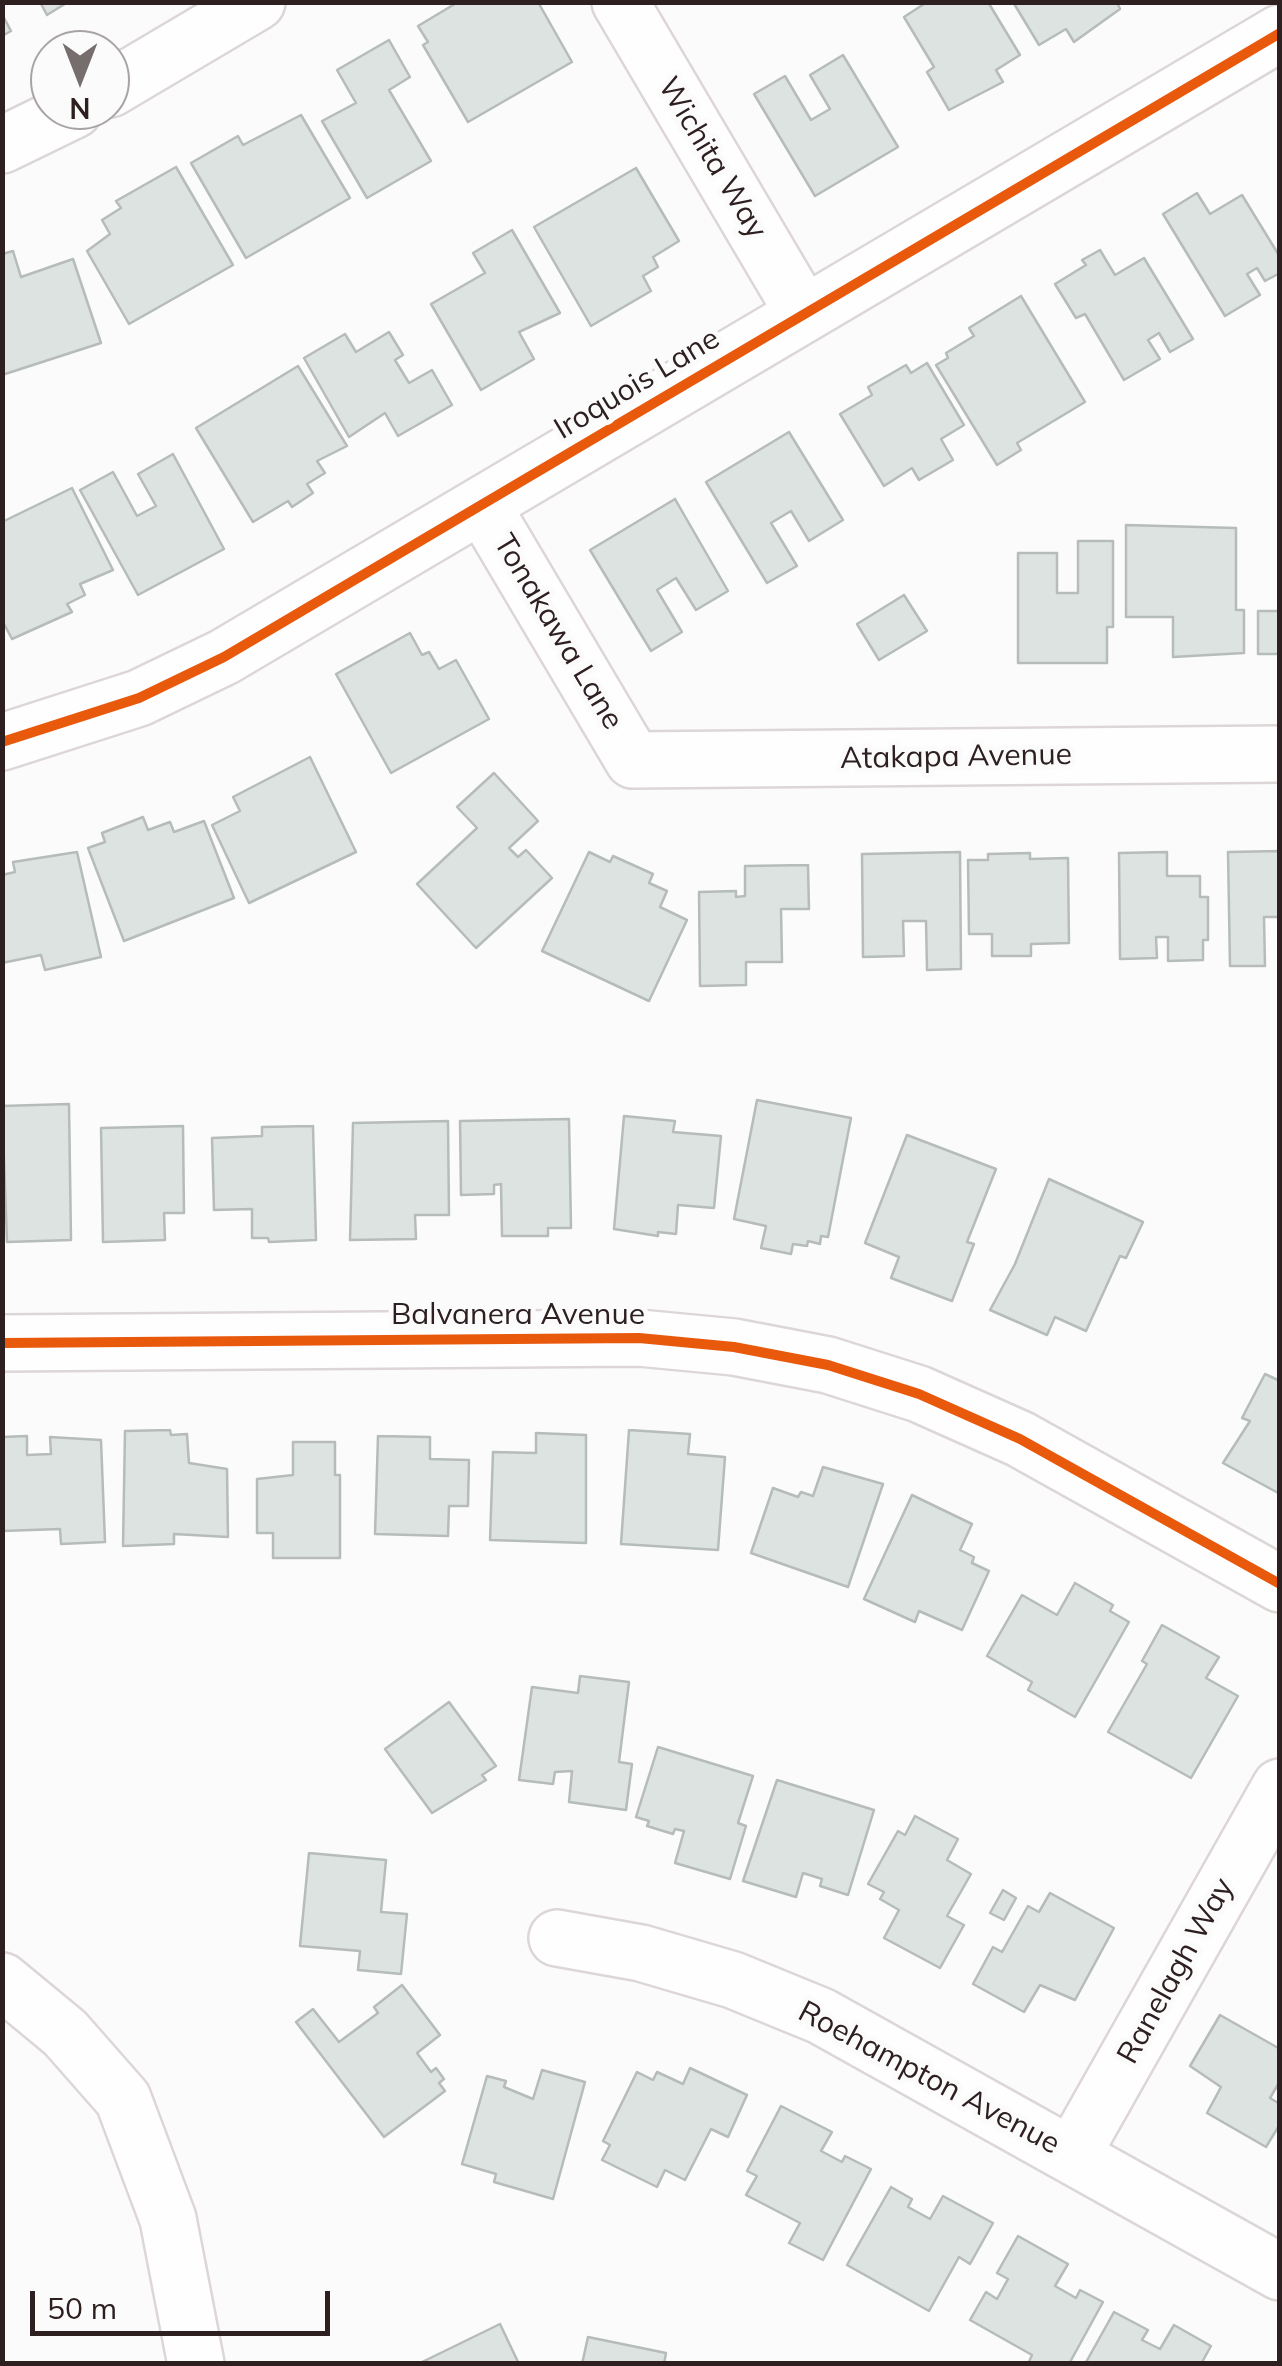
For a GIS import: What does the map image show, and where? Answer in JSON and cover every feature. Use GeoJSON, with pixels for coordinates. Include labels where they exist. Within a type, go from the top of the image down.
{"type":"FeatureCollection","features":[{"type":"Feature","properties":{"kind":"street"},"geometry":{"type":"LineString","coordinates":[[130,77],[257,2]]}},
{"type":"Feature","properties":{"kind":"street","name":"Wichita Way"},"geometry":{"type":"LineString","coordinates":[[620,2],[804,314]]}},
{"type":"Feature","properties":{"kind":"street","name":"Iroquois Lane"},"geometry":{"type":"LineString","coordinates":[[2,742],[138,698],[224,657],[1280,33]]}},
{"type":"Feature","properties":{"kind":"street"},"geometry":{"type":"LineString","coordinates":[[2,145],[33,130]]}},
{"type":"Feature","properties":{"kind":"street","name":"Tonakawa Lane"},"geometry":{"type":"LineString","coordinates":[[482,505],[633,760]]}},
{"type":"Feature","properties":{"kind":"street","name":"Atakapa Avenue"},"geometry":{"type":"LineString","coordinates":[[633,760],[1280,754]]}},
{"type":"Feature","properties":{"kind":"street","name":"Balvanera Avenue"},"geometry":{"type":"LineString","coordinates":[[2,1342],[639,1338],[734,1346],[828,1365],[919,1394],[1020,1439],[1280,1584]]}},
{"type":"Feature","properties":{"kind":"street","name":"Ranelagh Way"},"geometry":{"type":"LineString","coordinates":[[1072,2155],[1280,1787]]}},
{"type":"Feature","properties":{"kind":"street","name":"Roehampton Avenue"},"geometry":{"type":"LineString","coordinates":[[557,1938],[642,1954],[733,1980],[821,2016],[1280,2272]]}},
{"type":"Feature","properties":{"kind":"street"},"geometry":{"type":"LineString","coordinates":[[2,1981],[65,2033],[123,2100],[168,2220],[196,2364]]}},
{"type":"Feature","properties":{"kind":"building"},"geometry":{"type":"Polygon","coordinates":[[[40,2],[68,2],[47,15],[40,2]]]}},
{"type":"Feature","properties":{"kind":"building"},"geometry":{"type":"Polygon","coordinates":[[[458,2],[538,2],[572,62],[468,122],[423,45],[428,42],[418,26],[458,2]]]}},
{"type":"Feature","properties":{"kind":"building"},"geometry":{"type":"Polygon","coordinates":[[[927,2],[988,2],[1020,55],[996,70],[1003,82],[949,110],[927,72],[934,67],[904,17],[927,2]]]}},
{"type":"Feature","properties":{"kind":"building"},"geometry":{"type":"Polygon","coordinates":[[[1013,2],[1117,2],[1120,9],[1074,42],[1066,29],[1039,45],[1013,2]]]}},
{"type":"Feature","properties":{"kind":"building"},"geometry":{"type":"Polygon","coordinates":[[[2,14],[11,31],[2,36],[2,14]]]}},
{"type":"Feature","properties":{"kind":"building"},"geometry":{"type":"Polygon","coordinates":[[[389,40],[410,77],[389,90],[431,161],[367,198],[322,121],[356,103],[337,70],[389,40]]]}},
{"type":"Feature","properties":{"kind":"building"},"geometry":{"type":"Polygon","coordinates":[[[843,55],[898,147],[815,196],[754,94],[785,76],[811,120],[830,109],[810,75],[843,55]]]}},
{"type":"Feature","properties":{"kind":"building"},"geometry":{"type":"Polygon","coordinates":[[[301,115],[350,198],[246,258],[191,163],[238,136],[243,145],[301,115]]]}},
{"type":"Feature","properties":{"kind":"building"},"geometry":{"type":"Polygon","coordinates":[[[176,167],[233,265],[129,324],[87,251],[110,234],[102,220],[121,208],[116,201],[176,167]]]}},
{"type":"Feature","properties":{"kind":"building"},"geometry":{"type":"Polygon","coordinates":[[[636,168],[679,241],[653,257],[658,267],[643,276],[651,291],[591,326],[534,227],[636,168]]]}},
{"type":"Feature","properties":{"kind":"building"},"geometry":{"type":"Polygon","coordinates":[[[1197,193],[1210,214],[1242,195],[1280,257],[1280,273],[1265,281],[1257,268],[1247,274],[1260,295],[1225,316],[1163,214],[1197,193]]]}},
{"type":"Feature","properties":{"kind":"building"},"geometry":{"type":"Polygon","coordinates":[[[512,230],[560,313],[519,332],[534,359],[481,390],[431,304],[485,273],[473,253],[512,230]]]}},
{"type":"Feature","properties":{"kind":"building"},"geometry":{"type":"Polygon","coordinates":[[[1100,250],[1115,275],[1144,258],[1193,339],[1170,352],[1159,333],[1148,340],[1160,359],[1124,380],[1085,314],[1076,318],[1055,284],[1086,265],[1082,260],[1100,250]]]}},
{"type":"Feature","properties":{"kind":"building"},"geometry":{"type":"Polygon","coordinates":[[[13,251],[21,277],[73,259],[101,343],[2,375],[2,254],[13,251]]]}},
{"type":"Feature","properties":{"kind":"building"},"geometry":{"type":"Polygon","coordinates":[[[1021,296],[1085,402],[1017,443],[1021,450],[997,465],[936,365],[948,358],[946,353],[974,336],[969,328],[1021,296]]]}},
{"type":"Feature","properties":{"kind":"building"},"geometry":{"type":"Polygon","coordinates":[[[389,332],[403,355],[395,360],[409,383],[432,370],[452,405],[398,436],[385,413],[349,437],[304,358],[345,334],[356,352],[389,332]]]}},
{"type":"Feature","properties":{"kind":"building"},"geometry":{"type":"Polygon","coordinates":[[[927,363],[964,425],[941,439],[953,460],[919,480],[912,468],[884,486],[840,414],[872,395],[868,387],[906,365],[911,373],[927,363]]]}},
{"type":"Feature","properties":{"kind":"building"},"geometry":{"type":"Polygon","coordinates":[[[298,366],[347,446],[317,461],[325,473],[307,484],[313,493],[292,507],[288,501],[253,522],[196,428],[298,366]]]}},
{"type":"Feature","properties":{"kind":"building"},"geometry":{"type":"Polygon","coordinates":[[[789,432],[843,520],[809,541],[791,511],[771,523],[797,566],[767,583],[706,482],[789,432]]]}},
{"type":"Feature","properties":{"kind":"building"},"geometry":{"type":"Polygon","coordinates":[[[173,454],[224,549],[138,595],[80,490],[113,472],[137,516],[156,506],[138,474],[173,454]]]}},
{"type":"Feature","properties":{"kind":"building"},"geometry":{"type":"Polygon","coordinates":[[[72,488],[113,570],[80,584],[85,595],[67,604],[72,612],[12,639],[2,620],[2,522],[72,488]]]}},
{"type":"Feature","properties":{"kind":"building"},"geometry":{"type":"Polygon","coordinates":[[[675,499],[728,591],[696,610],[676,578],[657,590],[682,632],[651,651],[590,550],[675,499]]]}},
{"type":"Feature","properties":{"kind":"building"},"geometry":{"type":"Polygon","coordinates":[[[1126,525],[1236,528],[1236,610],[1244,610],[1244,653],[1173,657],[1173,617],[1126,617],[1126,525]]]}},
{"type":"Feature","properties":{"kind":"building"},"geometry":{"type":"Polygon","coordinates":[[[1078,541],[1113,541],[1113,627],[1107,627],[1107,663],[1018,663],[1018,553],[1057,553],[1057,593],[1078,593],[1078,541]]]}},
{"type":"Feature","properties":{"kind":"building"},"geometry":{"type":"Polygon","coordinates":[[[904,595],[927,631],[879,660],[857,624],[904,595]]]}},
{"type":"Feature","properties":{"kind":"building"},"geometry":{"type":"Polygon","coordinates":[[[1258,611],[1280,611],[1280,654],[1258,654],[1258,611]]]}},
{"type":"Feature","properties":{"kind":"building"},"geometry":{"type":"Polygon","coordinates":[[[410,633],[422,655],[429,652],[439,669],[456,660],[489,719],[391,773],[336,674],[410,633]]]}},
{"type":"Feature","properties":{"kind":"building"},"geometry":{"type":"Polygon","coordinates":[[[310,757],[356,852],[249,903],[212,825],[240,811],[233,797],[310,757]]]}},
{"type":"Feature","properties":{"kind":"building"},"geometry":{"type":"Polygon","coordinates":[[[494,773],[538,821],[509,848],[518,857],[526,850],[552,878],[476,948],[417,884],[477,828],[457,807],[494,773]]]}},
{"type":"Feature","properties":{"kind":"building"},"geometry":{"type":"Polygon","coordinates":[[[143,817],[148,830],[170,822],[174,832],[204,821],[234,898],[124,941],[88,848],[105,842],[102,833],[143,817]]]}},
{"type":"Feature","properties":{"kind":"building"},"geometry":{"type":"Polygon","coordinates":[[[1280,851],[1280,917],[1264,917],[1265,966],[1230,966],[1228,852],[1280,851]]]}},
{"type":"Feature","properties":{"kind":"building"},"geometry":{"type":"Polygon","coordinates":[[[77,852],[101,957],[45,970],[41,955],[2,963],[2,875],[15,872],[13,862],[77,852]]]}},
{"type":"Feature","properties":{"kind":"building"},"geometry":{"type":"Polygon","coordinates":[[[589,852],[610,862],[613,856],[653,874],[649,883],[667,891],[660,907],[687,920],[649,1001],[542,951],[589,852]]]}},
{"type":"Feature","properties":{"kind":"building"},"geometry":{"type":"Polygon","coordinates":[[[960,852],[961,969],[927,970],[926,921],[903,921],[904,956],[863,957],[862,854],[960,852]]]}},
{"type":"Feature","properties":{"kind":"building"},"geometry":{"type":"Polygon","coordinates":[[[1167,852],[1167,876],[1200,876],[1200,897],[1208,897],[1208,940],[1203,940],[1203,960],[1168,961],[1168,937],[1156,937],[1157,958],[1120,959],[1119,853],[1167,852]]]}},
{"type":"Feature","properties":{"kind":"building"},"geometry":{"type":"Polygon","coordinates":[[[1030,853],[1030,859],[1068,858],[1069,943],[1031,944],[1031,956],[992,956],[992,934],[969,934],[968,860],[988,860],[988,854],[1030,853]]]}},
{"type":"Feature","properties":{"kind":"building"},"geometry":{"type":"Polygon","coordinates":[[[808,865],[809,909],[781,909],[782,962],[746,962],[746,985],[700,986],[699,892],[736,891],[736,897],[745,896],[745,866],[808,865]]]}},
{"type":"Feature","properties":{"kind":"building"},"geometry":{"type":"Polygon","coordinates":[[[757,1100],[851,1118],[828,1237],[821,1236],[820,1244],[793,1244],[791,1254],[761,1248],[766,1226],[734,1219],[757,1100]]]}},
{"type":"Feature","properties":{"kind":"building"},"geometry":{"type":"Polygon","coordinates":[[[69,1104],[71,1240],[7,1242],[2,1106],[69,1104]]]}},
{"type":"Feature","properties":{"kind":"building"},"geometry":{"type":"Polygon","coordinates":[[[624,1116],[675,1121],[673,1132],[721,1136],[714,1208],[678,1205],[676,1234],[658,1232],[658,1236],[614,1229],[624,1116]]]}},
{"type":"Feature","properties":{"kind":"building"},"geometry":{"type":"Polygon","coordinates":[[[569,1119],[571,1228],[548,1228],[548,1236],[502,1236],[501,1184],[494,1185],[494,1194],[461,1195],[460,1121],[569,1119]]]}},
{"type":"Feature","properties":{"kind":"building"},"geometry":{"type":"Polygon","coordinates":[[[448,1121],[449,1215],[415,1215],[416,1239],[350,1240],[353,1123],[448,1121]]]}},
{"type":"Feature","properties":{"kind":"building"},"geometry":{"type":"Polygon","coordinates":[[[183,1126],[184,1213],[164,1213],[165,1240],[103,1242],[101,1128],[183,1126]]]}},
{"type":"Feature","properties":{"kind":"building"},"geometry":{"type":"Polygon","coordinates":[[[313,1126],[316,1240],[269,1242],[268,1238],[252,1238],[252,1209],[214,1210],[212,1138],[262,1136],[262,1127],[313,1126]]]}},
{"type":"Feature","properties":{"kind":"building"},"geometry":{"type":"Polygon","coordinates":[[[907,1135],[996,1169],[967,1242],[974,1244],[952,1301],[891,1278],[899,1257],[865,1243],[907,1135]]]}},
{"type":"Feature","properties":{"kind":"building"},"geometry":{"type":"Polygon","coordinates":[[[1049,1179],[1143,1222],[1126,1258],[1120,1256],[1086,1331],[1055,1317],[1047,1335],[990,1310],[1015,1264],[1049,1179]]]}},
{"type":"Feature","properties":{"kind":"building"},"geometry":{"type":"Polygon","coordinates":[[[1265,1374],[1280,1381],[1280,1494],[1223,1463],[1250,1421],[1242,1418],[1265,1374]]]}},
{"type":"Feature","properties":{"kind":"building"},"geometry":{"type":"Polygon","coordinates":[[[170,1430],[171,1435],[187,1434],[189,1463],[227,1469],[228,1537],[174,1534],[174,1544],[123,1546],[125,1431],[170,1430]]]}},
{"type":"Feature","properties":{"kind":"building"},"geometry":{"type":"Polygon","coordinates":[[[629,1430],[690,1434],[688,1454],[725,1457],[718,1550],[621,1544],[629,1430]]]}},
{"type":"Feature","properties":{"kind":"building"},"geometry":{"type":"Polygon","coordinates":[[[536,1433],[586,1435],[586,1543],[490,1540],[493,1452],[536,1453],[536,1433]]]}},
{"type":"Feature","properties":{"kind":"building"},"geometry":{"type":"Polygon","coordinates":[[[27,1436],[27,1455],[51,1454],[50,1437],[101,1440],[105,1542],[61,1544],[60,1529],[2,1531],[2,1437],[27,1436]]]}},
{"type":"Feature","properties":{"kind":"building"},"geometry":{"type":"Polygon","coordinates":[[[378,1436],[430,1437],[430,1459],[469,1460],[468,1506],[449,1506],[448,1536],[375,1534],[378,1436]]]}},
{"type":"Feature","properties":{"kind":"building"},"geometry":{"type":"Polygon","coordinates":[[[293,1442],[335,1442],[335,1475],[340,1475],[340,1558],[273,1558],[273,1533],[257,1533],[257,1479],[293,1475],[293,1442]]]}},
{"type":"Feature","properties":{"kind":"building"},"geometry":{"type":"Polygon","coordinates":[[[823,1467],[883,1484],[848,1587],[751,1553],[773,1488],[798,1497],[801,1492],[813,1496],[823,1467]]]}},
{"type":"Feature","properties":{"kind":"building"},"geometry":{"type":"Polygon","coordinates":[[[912,1495],[972,1524],[960,1550],[974,1557],[972,1563],[989,1571],[962,1630],[919,1611],[915,1622],[864,1599],[912,1495]]]}},
{"type":"Feature","properties":{"kind":"building"},"geometry":{"type":"Polygon","coordinates":[[[1075,1583],[1113,1605],[1110,1611],[1129,1622],[1075,1717],[1028,1690],[1032,1682],[987,1656],[1022,1595],[1057,1615],[1075,1583]]]}},
{"type":"Feature","properties":{"kind":"building"},"geometry":{"type":"Polygon","coordinates":[[[1162,1625],[1219,1657],[1206,1678],[1238,1696],[1191,1778],[1108,1732],[1147,1664],[1142,1661],[1162,1625]]]}},
{"type":"Feature","properties":{"kind":"building"},"geometry":{"type":"Polygon","coordinates":[[[580,1676],[629,1682],[619,1762],[632,1764],[626,1810],[569,1802],[572,1771],[555,1772],[553,1784],[519,1780],[532,1687],[578,1693],[580,1676]]]}},
{"type":"Feature","properties":{"kind":"building"},"geometry":{"type":"Polygon","coordinates":[[[449,1702],[496,1766],[482,1775],[486,1780],[432,1813],[385,1749],[449,1702]]]}},
{"type":"Feature","properties":{"kind":"building"},"geometry":{"type":"Polygon","coordinates":[[[658,1747],[753,1776],[738,1823],[746,1826],[730,1879],[675,1863],[684,1831],[675,1829],[673,1834],[647,1826],[649,1821],[636,1817],[658,1747]]]}},
{"type":"Feature","properties":{"kind":"building"},"geometry":{"type":"Polygon","coordinates":[[[777,1780],[874,1810],[848,1895],[820,1886],[822,1879],[803,1873],[796,1897],[743,1881],[777,1780]]]}},
{"type":"Feature","properties":{"kind":"building"},"geometry":{"type":"Polygon","coordinates":[[[915,1816],[958,1839],[947,1860],[971,1874],[947,1916],[964,1925],[940,1968],[884,1938],[899,1910],[880,1899],[884,1892],[868,1884],[898,1831],[905,1835],[915,1816]]]}},
{"type":"Feature","properties":{"kind":"building"},"geometry":{"type":"Polygon","coordinates":[[[309,1853],[386,1860],[381,1912],[407,1914],[401,1974],[358,1970],[360,1951],[300,1946],[309,1853]]]}},
{"type":"Feature","properties":{"kind":"building"},"geometry":{"type":"Polygon","coordinates":[[[1003,1890],[1016,1898],[1004,1920],[990,1913],[1003,1890]]]}},
{"type":"Feature","properties":{"kind":"building"},"geometry":{"type":"Polygon","coordinates":[[[1050,1893],[1114,1928],[1075,2000],[1040,1985],[1024,2012],[973,1984],[993,1947],[1002,1952],[1028,1906],[1039,1912],[1050,1893]]]}},
{"type":"Feature","properties":{"kind":"building"},"geometry":{"type":"Polygon","coordinates":[[[402,1985],[440,2035],[417,2053],[431,2072],[436,2068],[444,2079],[439,2083],[445,2091],[384,2137],[296,2022],[313,2009],[339,2042],[378,2013],[374,2007],[402,1985]]]}},
{"type":"Feature","properties":{"kind":"building"},"geometry":{"type":"Polygon","coordinates":[[[1220,2015],[1280,2049],[1280,2081],[1270,2098],[1280,2104],[1280,2124],[1266,2147],[1207,2113],[1221,2087],[1190,2066],[1220,2015]]]}},
{"type":"Feature","properties":{"kind":"building"},"geometry":{"type":"Polygon","coordinates":[[[690,2068],[747,2095],[728,2137],[711,2129],[685,2180],[665,2170],[657,2187],[602,2160],[610,2145],[603,2141],[637,2072],[653,2080],[657,2072],[683,2084],[690,2068]]]}},
{"type":"Feature","properties":{"kind":"building"},"geometry":{"type":"Polygon","coordinates":[[[542,2070],[585,2082],[553,2199],[494,2182],[496,2174],[462,2164],[487,2076],[506,2081],[504,2087],[533,2099],[542,2070]]]}},
{"type":"Feature","properties":{"kind":"building"},"geometry":{"type":"Polygon","coordinates":[[[781,2106],[832,2132],[821,2151],[842,2162],[845,2156],[871,2169],[823,2260],[789,2243],[800,2223],[746,2195],[757,2176],[747,2171],[781,2106]]]}},
{"type":"Feature","properties":{"kind":"building"},"geometry":{"type":"Polygon","coordinates":[[[891,2187],[912,2199],[908,2207],[930,2219],[943,2196],[993,2223],[970,2264],[959,2257],[929,2311],[847,2265],[891,2187]]]}},
{"type":"Feature","properties":{"kind":"building"},"geometry":{"type":"Polygon","coordinates":[[[1018,2236],[1068,2264],[1055,2286],[1076,2298],[1080,2290],[1103,2302],[1069,2364],[1028,2364],[1032,2355],[970,2320],[986,2292],[997,2299],[1008,2279],[997,2273],[1018,2236]]]}},
{"type":"Feature","properties":{"kind":"building"},"geometry":{"type":"Polygon","coordinates":[[[1114,2312],[1148,2330],[1142,2340],[1160,2349],[1174,2325],[1211,2346],[1201,2364],[1085,2364],[1114,2312]]]}},
{"type":"Feature","properties":{"kind":"building"},"geometry":{"type":"Polygon","coordinates":[[[500,2324],[519,2364],[418,2364],[500,2324]]]}},
{"type":"Feature","properties":{"kind":"building"},"geometry":{"type":"Polygon","coordinates":[[[588,2337],[666,2353],[664,2364],[582,2364],[588,2337]]]}},
{"type":"Feature","properties":{"kind":"cycle path"},"geometry":{"type":"LineString","coordinates":[[2,742],[139,698],[224,657],[1280,33]]}},
{"type":"Feature","properties":{"kind":"cycle path"},"geometry":{"type":"LineString","coordinates":[[2,1343],[639,1338],[734,1347],[828,1365],[919,1394],[1020,1439],[1280,1584]]}}]}
